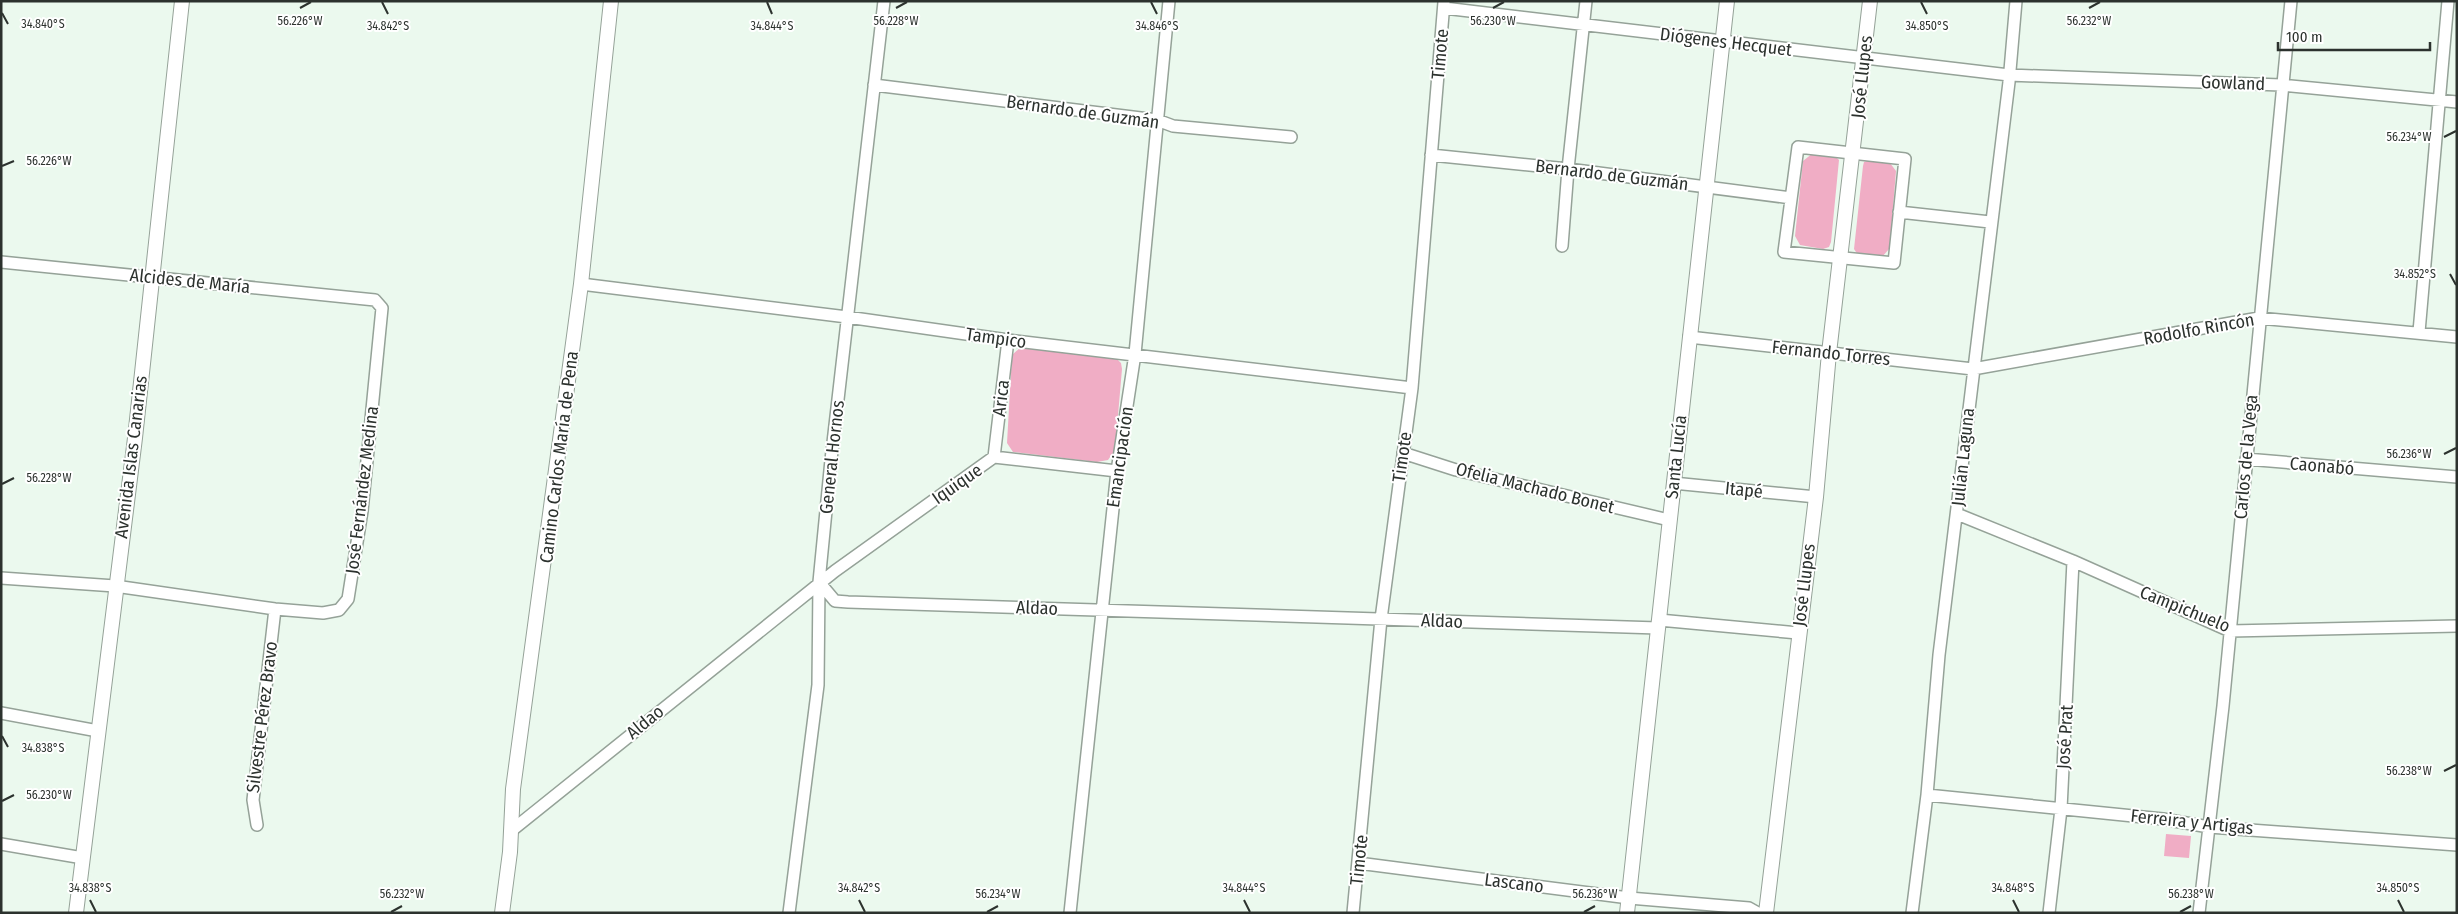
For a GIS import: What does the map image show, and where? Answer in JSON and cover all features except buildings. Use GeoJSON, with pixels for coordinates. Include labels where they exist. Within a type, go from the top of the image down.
{"type":"FeatureCollection","features":[{"type":"Feature","properties":{"kind":"street","name":"Avenida Islas Canarias"},"geometry":{"type":"LineString","coordinates":[[76,913],[115,586],[135,438],[182,1]]}},
{"type":"Feature","properties":{"kind":"street","name":"Camino Carlos María de Pena"},"geometry":{"type":"LineString","coordinates":[[502,913],[511,831],[513,789],[581,284],[611,1]]}},
{"type":"Feature","properties":{"kind":"street","name":"General Hornos"},"geometry":{"type":"LineString","coordinates":[[789,913],[818,685],[819,582],[847,316],[884,1]]}},
{"type":"Feature","properties":{"kind":"street","name":"Emancipación"},"geometry":{"type":"LineString","coordinates":[[1070,913],[1117,471],[1135,354],[1169,1]]}},
{"type":"Feature","properties":{"kind":"street"},"geometry":{"type":"LineString","coordinates":[[1562,246],[1568,169],[1586,1]]}},
{"type":"Feature","properties":{"kind":"street","name":"Santa Lucía"},"geometry":{"type":"LineString","coordinates":[[1627,913],[1727,1]]}},
{"type":"Feature","properties":{"kind":"street","name":"José Llupes"},"geometry":{"type":"LineString","coordinates":[[1766,913],[1798,633],[1816,497],[1829,352],[1870,1]]}},
{"type":"Feature","properties":{"kind":"street","name":"Julián Laguna"},"geometry":{"type":"LineString","coordinates":[[1912,913],[1927,795],[1938,655],[1957,514],[2016,1]]}},
{"type":"Feature","properties":{"kind":"street","name":"Carlos de la Vega"},"geometry":{"type":"LineString","coordinates":[[2199,913],[2230,630],[2281,85],[2291,1]]}},
{"type":"Feature","properties":{"kind":"street"},"geometry":{"type":"LineString","coordinates":[[2419,332],[2448,1]]}},
{"type":"Feature","properties":{"kind":"street","name":"Diógenes Hecquet"},"geometry":{"type":"LineString","coordinates":[[1444,4],[1583,26],[2009,74]]}},
{"type":"Feature","properties":{"kind":"street","name":"Timote"},"geometry":{"type":"LineString","coordinates":[[1354,913],[1381,619],[1412,388],[1444,4]]}},
{"type":"Feature","properties":{"kind":"street","name":"Gowland"},"geometry":{"type":"LineString","coordinates":[[2009,74],[2281,85],[2457,102]]}},
{"type":"Feature","properties":{"kind":"street","name":"Bernardo de Guzmán"},"geometry":{"type":"LineString","coordinates":[[874,85],[1157,120],[1173,126],[1292,137]]}},
{"type":"Feature","properties":{"kind":"street"},"geometry":{"type":"LineString","coordinates":[[1798,147],[1905,159],[1894,263],[1784,252],[1791,198],[1798,147]]}},
{"type":"Feature","properties":{"kind":"street","name":"Bernardo de Guzmán"},"geometry":{"type":"LineString","coordinates":[[1431,155],[1568,169],[1791,198]]}},
{"type":"Feature","properties":{"kind":"street"},"geometry":{"type":"LineString","coordinates":[[1899,212],[1990,222]]}},
{"type":"Feature","properties":{"kind":"street","name":"Alcides de María"},"geometry":{"type":"LineString","coordinates":[[1,262],[378,302]]}},
{"type":"Feature","properties":{"kind":"street","name":"Tampico"},"geometry":{"type":"LineString","coordinates":[[581,284],[847,316],[1008,340],[1412,388]]}},
{"type":"Feature","properties":{"kind":"street","name":"José Fernández Medina"},"geometry":{"type":"LineString","coordinates":[[1,578],[115,586],[275,609],[332,613],[343,608],[348,599],[362,511],[382,308],[378,302]]}},
{"type":"Feature","properties":{"kind":"street","name":"Rodolfo Rincón"},"geometry":{"type":"LineString","coordinates":[[1973,369],[2259,318],[2457,337]]}},
{"type":"Feature","properties":{"kind":"street","name":"Fernando Torres"},"geometry":{"type":"LineString","coordinates":[[1689,337],[1973,369]]}},
{"type":"Feature","properties":{"kind":"street","name":"Arica"},"geometry":{"type":"LineString","coordinates":[[994,457],[1008,340]]}},
{"type":"Feature","properties":{"kind":"street","name":"Ofelia Machado Bonet"},"geometry":{"type":"LineString","coordinates":[[1403,453],[1456,470],[1669,520]]}},
{"type":"Feature","properties":{"kind":"street","name":"Iquique"},"geometry":{"type":"LineString","coordinates":[[819,582],[994,457],[1117,471]]}},
{"type":"Feature","properties":{"kind":"street","name":"Caonabó"},"geometry":{"type":"LineString","coordinates":[[2246,459],[2457,477]]}},
{"type":"Feature","properties":{"kind":"street","name":"Itapé"},"geometry":{"type":"LineString","coordinates":[[1673,483],[1816,497]]}},
{"type":"Feature","properties":{"kind":"street","name":"Campichuelo"},"geometry":{"type":"LineString","coordinates":[[1957,514],[2074,561],[2230,630],[2457,626]]}},
{"type":"Feature","properties":{"kind":"street","name":"José Prat"},"geometry":{"type":"LineString","coordinates":[[2049,913],[2061,809],[2074,561]]}},
{"type":"Feature","properties":{"kind":"street","name":"Aldao"},"geometry":{"type":"LineString","coordinates":[[511,831],[819,582],[835,601],[848,602],[1381,619],[1659,624],[1798,633]]}},
{"type":"Feature","properties":{"kind":"street","name":"Silvestre Pérez Bravo"},"geometry":{"type":"LineString","coordinates":[[257,825],[252,800],[275,609]]}},
{"type":"Feature","properties":{"kind":"street"},"geometry":{"type":"LineString","coordinates":[[1,713],[98,731]]}},
{"type":"Feature","properties":{"kind":"street","name":"Ferreira y Artigas"},"geometry":{"type":"LineString","coordinates":[[1927,795],[2209,827],[2457,845]]}},
{"type":"Feature","properties":{"kind":"street"},"geometry":{"type":"LineString","coordinates":[[1,844],[83,858]]}},
{"type":"Feature","properties":{"kind":"street","name":"Lascano"},"geometry":{"type":"LineString","coordinates":[[1358,863],[1629,898],[1750,908],[1758,913]]}},
{"type":"Feature","properties":{"kind":"shaded area"},"geometry":{"type":"Polygon","coordinates":[[[1813,153],[1835,156],[1839,160],[1831,242],[1829,247],[1823,249],[1800,245],[1795,236],[1803,161],[1813,153]]]}},
{"type":"Feature","properties":{"kind":"shaded area"},"geometry":{"type":"Polygon","coordinates":[[[1870,160],[1890,163],[1896,171],[1890,243],[1889,249],[1882,257],[1858,255],[1854,249],[1863,166],[1864,162],[1870,160]]]}},
{"type":"Feature","properties":{"kind":"shaded area"},"geometry":{"type":"Polygon","coordinates":[[[1022,346],[1115,357],[1121,363],[1115,450],[1108,460],[1097,462],[1013,452],[1007,443],[1012,355],[1022,346]]]}},
{"type":"Feature","properties":{"kind":"shaded area"},"geometry":{"type":"Polygon","coordinates":[[[2166,834],[2191,836],[2189,858],[2164,856],[2166,834]]]}}]}
